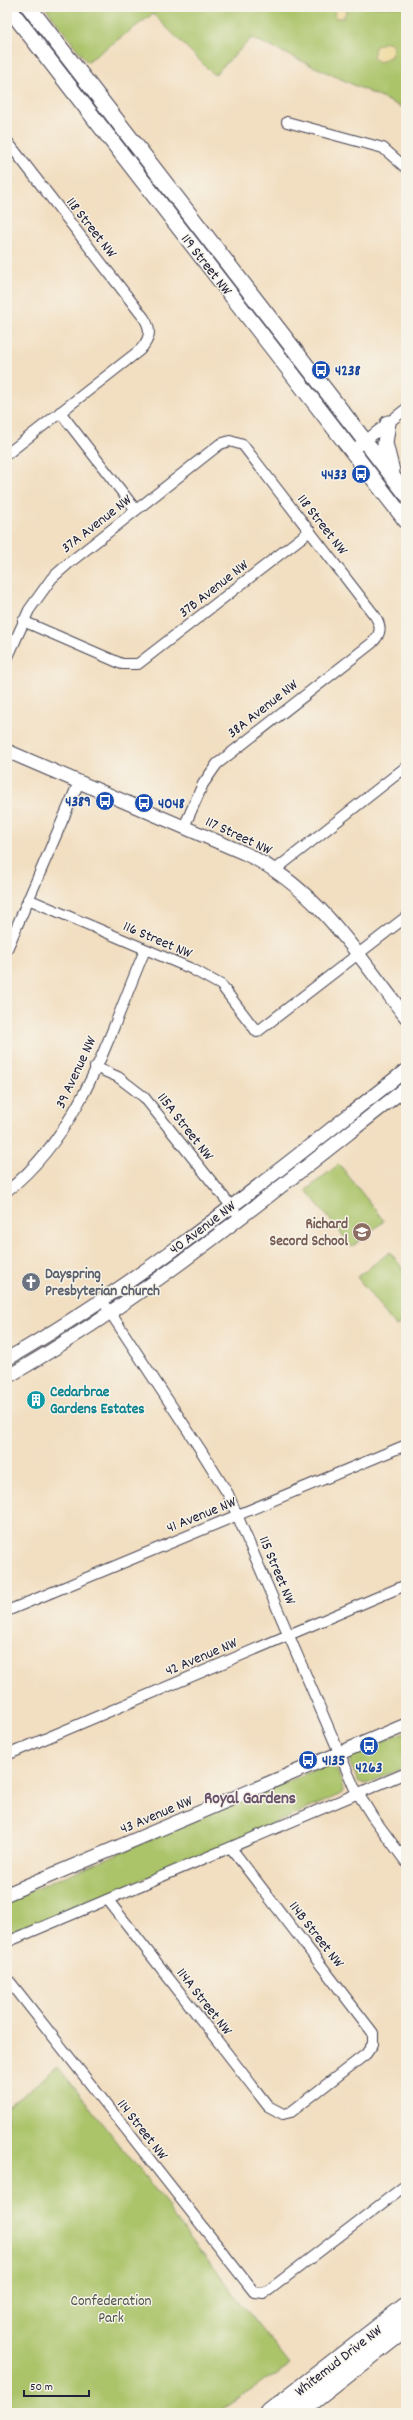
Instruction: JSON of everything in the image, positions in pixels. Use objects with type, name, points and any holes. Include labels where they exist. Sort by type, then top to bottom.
[{"type":"highway","name":"Whitemud Drive NW","points":[[270,2413],[406,2307]]},
{"type":"highway","name":"Whitemud Drive NW","points":[[296,2413],[406,2327]]},
{"type":"main road","name":"119 Street NW","points":[[8,7],[406,521]]},
{"type":"main road","name":"119 Street NW","points":[[29,7],[406,494]]},
{"type":"main road","points":[[388,423],[385,443],[395,480]]},
{"type":"street","points":[[287,122],[382,148],[406,168]]},
{"type":"street","name":"118 Street NW","points":[[7,140],[144,318],[150,333],[147,342],[140,350],[60,412]]},
{"type":"street","points":[[352,451],[406,409]]},
{"type":"street","points":[[7,454],[60,412],[136,510]]},
{"type":"street","name":"118 Street NW","points":[[235,441],[245,447],[375,616],[380,630]]},
{"type":"street","name":"37A Avenue NW","points":[[7,659],[23,621],[35,600],[52,578],[220,444],[235,441]]},
{"type":"street","name":"37B Avenue NW","points":[[23,621],[122,664],[132,666],[143,662],[310,532]]},
{"type":"street","name":"38A Avenue NW","points":[[184,827],[205,780],[217,764],[372,643],[380,630]]},
{"type":"street","name":"117 Street NW","points":[[7,751],[254,857],[276,870],[321,908],[406,1017]]},
{"type":"street","points":[[276,870],[406,767]]},
{"type":"street","points":[[7,948],[79,782]]},
{"type":"street","name":"116 Street NW","points":[[28,899],[192,969],[221,985],[257,1032],[358,955]]},
{"type":"street","points":[[358,955],[406,917]]},
{"type":"street","name":"39 Avenue NW","points":[[7,1191],[37,1164],[57,1139],[75,1111],[96,1066],[145,950]]},
{"type":"street","name":"115A Street NW","points":[[96,1066],[118,1077],[144,1097],[240,1218]]},
{"type":"street","name":"40 Avenue NW","points":[[7,1359],[102,1300],[165,1257],[406,1070]]},
{"type":"street","name":"40 Avenue NW","points":[[7,1377],[111,1313],[240,1218],[406,1088]]},
{"type":"street","name":"115 Street NW","points":[[102,1300],[217,1475],[238,1515],[339,1753],[358,1794],[406,1862]]},
{"type":"street","name":"41 Avenue NW","points":[[7,1611],[406,1445]]},
{"type":"street","name":"42 Avenue NW","points":[[7,1755],[406,1585]]},
{"type":"street","name":"43 Avenue NW","points":[[7,1894],[406,1725]]},
{"type":"street","points":[[7,1942],[406,1773]]},
{"type":"street","name":"114B Street NW","points":[[231,1848],[370,2026],[374,2041],[366,2054],[295,2110],[283,2114]]},
{"type":"street","name":"114A Street NW","points":[[108,1900],[268,2106],[283,2114]]},
{"type":"street","name":"114 Street NW","points":[[7,1978],[249,2288],[259,2294],[269,2290],[406,2185]]},
{"type":"green space","points":[[45,7],[406,7],[406,109],[252,38],[214,75],[153,14],[87,62]]},
{"type":"green space","points":[[339,1164],[384,1221],[352,1247],[306,1190]]},
{"type":"green space","points":[[390,1252],[406,1273],[406,1319],[396,1327],[357,1277]]},
{"type":"green space","points":[[406,1731],[406,1767],[366,1784],[359,1782],[350,1764],[350,1756]]},
{"type":"green space","points":[[328,1764],[335,1769],[339,1776],[343,1793],[340,1795],[7,1937],[7,1901]]},
{"type":"green space","name":"Confederation Park","points":[[58,2067],[169,2207],[171,2214],[290,2365],[216,2413],[7,2413],[7,2107]]},
{"type":"sand","points":[[336,7],[348,8],[343,18],[337,18],[334,15]]},
{"type":"sand","points":[[385,42],[389,42],[394,46],[391,56],[380,62],[373,58],[375,47]]},
{"type":"place","name":"4238","points":[[321,370]]},
{"type":"place","name":"4433","points":[[361,474]]},
{"type":"place","name":"4389","points":[[105,801]]},
{"type":"place","name":"4048","points":[[144,803]]},
{"type":"place","name":"Richard Secord School","points":[[362,1232]]},
{"type":"place","name":"Dayspring Presbyterian Church","points":[[31,1282]]},
{"type":"place","name":"Cedarbrae Gardens Estates","points":[[36,1400]]},
{"type":"place","name":"4263","points":[[369,1746]]},
{"type":"place","name":"4135","points":[[308,1760]]},
{"type":"district","name":"Royal Gardens","points":[[250,1797]]}]
